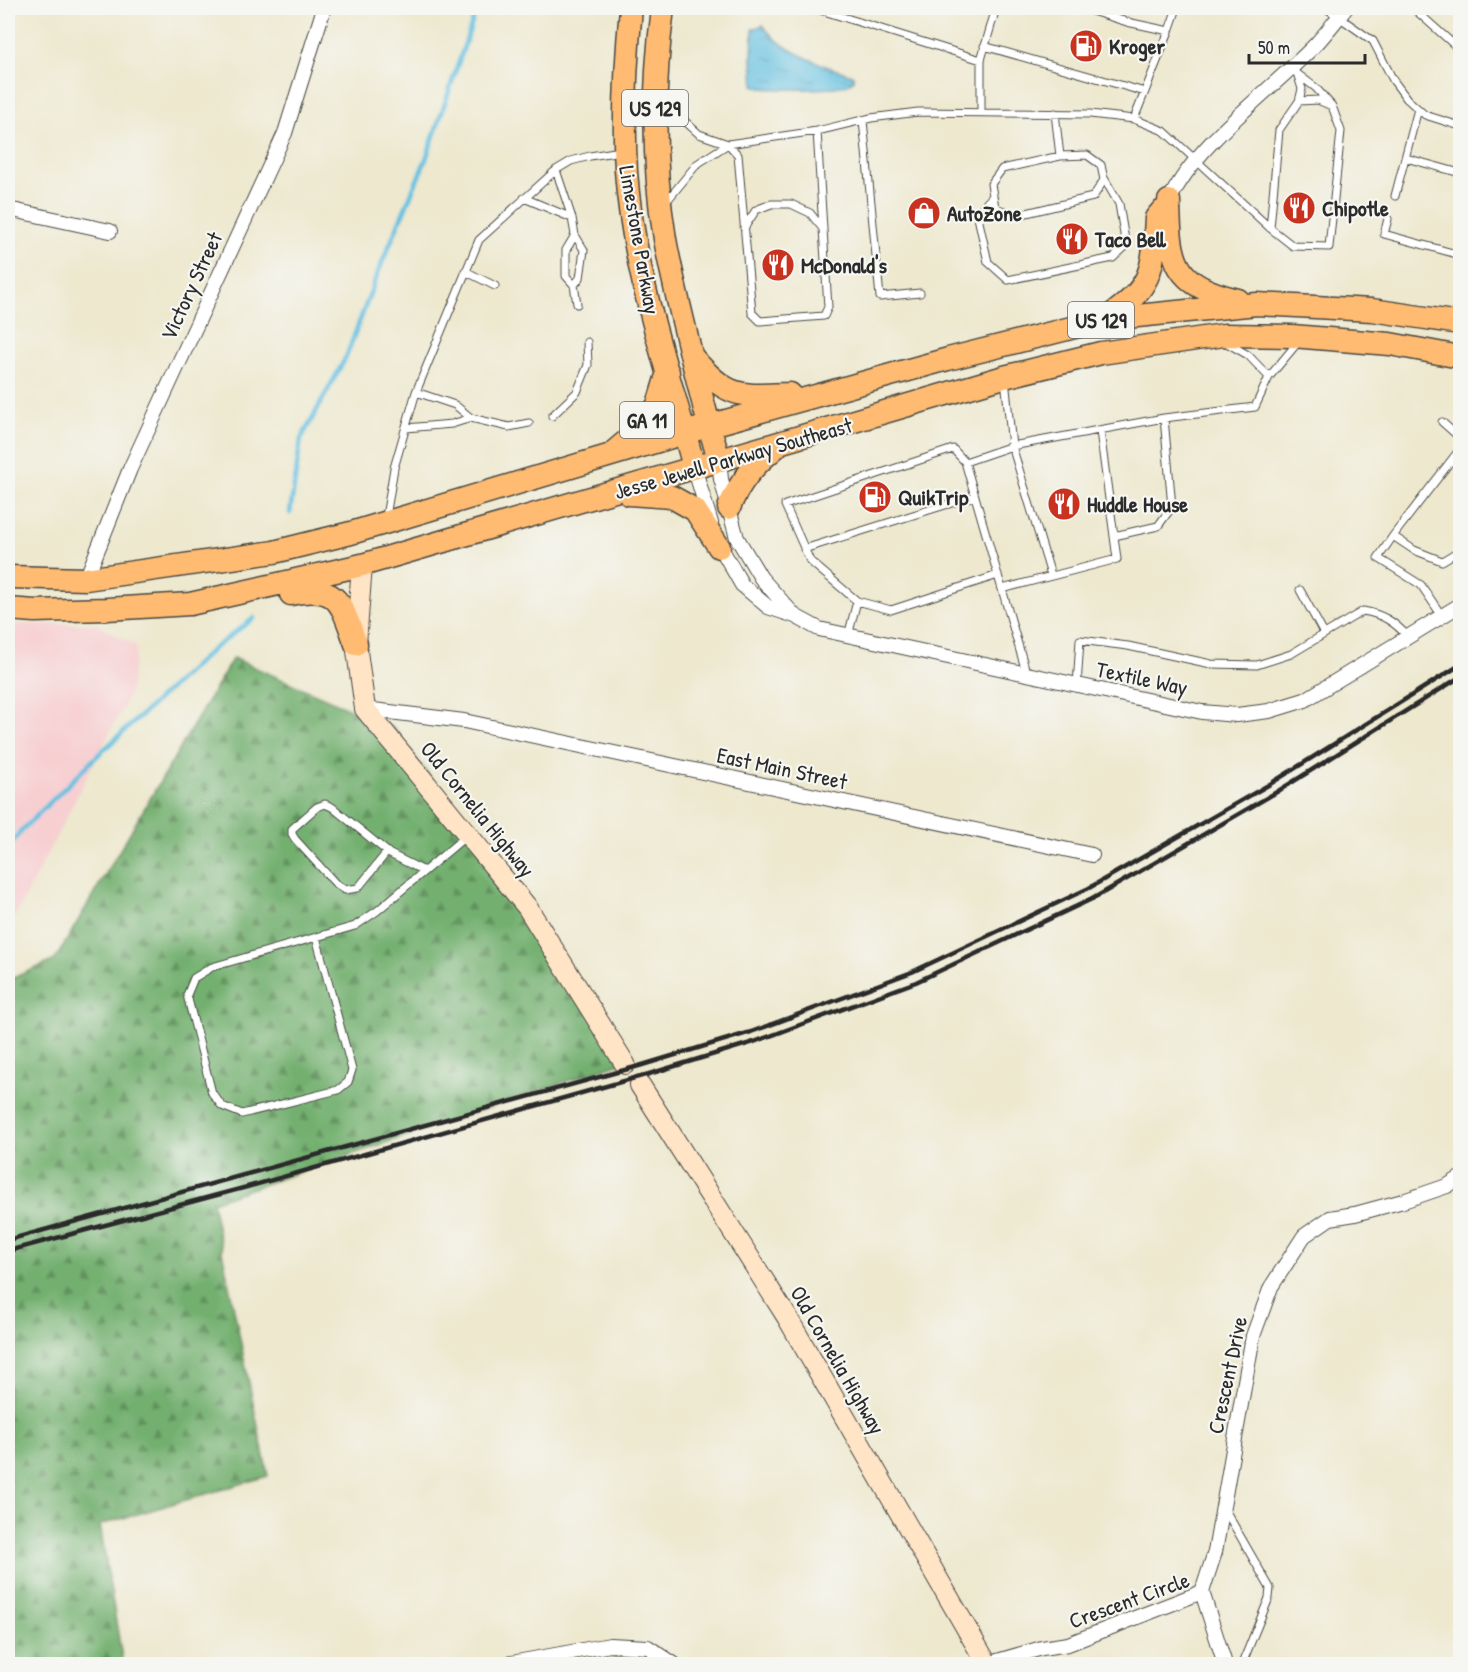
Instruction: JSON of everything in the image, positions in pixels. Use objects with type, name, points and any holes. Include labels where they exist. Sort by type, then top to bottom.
[{"type":"main road","name":"Limestone Parkway","points":[[631,8],[625,83],[626,171],[636,239],[650,306],[694,467]]},
{"type":"main road","name":"Limestone Parkway","points":[[663,8],[655,85],[656,147],[661,209],[674,287],[708,426],[719,459]]},
{"type":"main road","points":[[1169,201],[1170,240],[1173,256],[1185,275],[1196,286],[1213,294],[1257,304]]},
{"type":"main road","points":[[1107,319],[1125,306],[1148,278],[1152,264],[1156,218],[1169,201]]},
{"type":"main road","name":"Jesse Jewell Parkway Southeast","points":[[8,577],[86,579],[274,552],[385,522],[708,426],[1031,337],[1107,319],[1257,304],[1372,310],[1461,323]]},
{"type":"main road","name":"Jesse Jewell Parkway Southeast","points":[[8,609],[35,611],[190,604],[362,565],[1004,377],[1101,353],[1217,338],[1224,335],[1303,337],[1390,344],[1461,357]]},
{"type":"main road","name":"US 129","points":[[692,357],[712,379],[734,393],[753,396],[827,393]]},
{"type":"main road","name":"GA 11","points":[[609,456],[641,429],[658,405],[668,372]]},
{"type":"main road","points":[[729,508],[740,483],[757,462],[779,444]]},
{"type":"main road","points":[[610,494],[672,497],[694,510],[719,547]]},
{"type":"main road","points":[[237,594],[260,600],[312,590],[321,591],[332,597],[344,609],[356,644]]},
{"type":"street","name":"Victory Street","points":[[86,579],[130,469],[285,133],[324,8]]},
{"type":"street","points":[[1169,201],[1176,186],[1216,138],[1294,72],[1342,12]]},
{"type":"street","points":[[8,209],[110,231]]},
{"type":"street","name":"Textile Way","points":[[719,459],[721,479],[737,538],[761,578],[795,616]]},
{"type":"street","name":"Textile Way","points":[[694,467],[719,547],[742,585],[768,607],[795,616],[819,629],[1202,712],[1237,715],[1269,711],[1305,700],[1461,605]]},
{"type":"street","points":[[362,565],[356,644],[365,709]]},
{"type":"street","name":"East Main Street","points":[[365,709],[464,721],[1092,855]]},
{"type":"street","name":"Old Cornelia Highway","points":[[365,709],[527,907],[625,1064]]},
{"type":"street","name":"Old Cornelia Highway","points":[[640,1085],[787,1317],[987,1664]]},
{"type":"street","name":"Crescent Drive","points":[[1202,1592],[1215,1552],[1252,1336],[1271,1287],[1304,1236],[1330,1218],[1403,1201],[1447,1186],[1461,1178]]},
{"type":"street","name":"Crescent Circle","points":[[987,1664],[1042,1648],[1068,1644],[1202,1592],[1225,1665]]},
{"type":"street","points":[[506,1665],[610,1645],[648,1647],[674,1665]]},
{"type":"lane","points":[[814,8],[981,60]]},
{"type":"lane","points":[[981,112],[981,60],[996,8]]},
{"type":"lane","points":[[1082,8],[1169,32]]},
{"type":"lane","points":[[1134,119],[1177,8]]},
{"type":"lane","points":[[1326,8],[1342,12],[1373,41],[1393,80],[1407,99],[1425,115],[1461,126]]},
{"type":"lane","points":[[1413,8],[1457,48]]},
{"type":"lane","points":[[1457,48],[1461,29]]},
{"type":"lane","points":[[984,46],[1145,92]]},
{"type":"lane","points":[[1270,228],[1280,130],[1299,101],[1302,89],[1294,72]]},
{"type":"lane","points":[[661,209],[697,164],[728,144],[817,131],[863,120],[918,112],[1055,113],[1134,119],[1164,131],[1270,228],[1293,246],[1329,247],[1341,131],[1332,106],[1311,83],[1294,72]]},
{"type":"lane","points":[[655,85],[678,115],[699,134],[728,144],[738,155],[752,313],[760,321],[824,316],[828,308],[817,131]]},
{"type":"lane","points":[[1299,101],[1318,100],[1332,106]]},
{"type":"lane","points":[[1395,196],[1418,108]]},
{"type":"lane","points":[[1055,113],[1060,156]]},
{"type":"lane","points":[[863,120],[880,297],[921,293]]},
{"type":"lane","points":[[385,522],[394,468],[417,392],[479,240],[556,170],[571,161],[626,151]]},
{"type":"lane","points":[[993,196],[977,213],[988,262],[1008,280],[1113,258],[1126,246],[1119,204],[1104,178],[1101,165],[1087,154],[1060,156],[1002,169],[992,184],[995,207],[1014,216],[1093,197],[1104,178]]},
{"type":"lane","points":[[1406,158],[1461,173]]},
{"type":"lane","points":[[556,170],[572,218],[575,235],[584,250],[580,278],[574,285]]},
{"type":"lane","points":[[524,198],[572,218]]},
{"type":"lane","points":[[744,228],[756,210],[771,204],[791,204],[810,213],[823,229]]},
{"type":"lane","points":[[1388,219],[1384,234],[1461,255]]},
{"type":"lane","points":[[575,235],[566,250],[566,276],[574,285],[577,304]]},
{"type":"lane","points":[[465,271],[495,286]]},
{"type":"lane","points":[[965,462],[1012,446],[1164,418],[1256,407],[1269,377],[1303,337]]},
{"type":"lane","points":[[1217,338],[1248,355],[1269,377]]},
{"type":"lane","points":[[552,416],[577,392],[588,365],[587,342]]},
{"type":"lane","points":[[1004,377],[1012,446],[1051,575]]},
{"type":"lane","points":[[417,392],[455,405],[471,418],[508,427],[529,423]]},
{"type":"lane","points":[[406,428],[452,424],[471,418]]},
{"type":"lane","points":[[1114,536],[1158,526],[1172,507],[1164,418]]},
{"type":"lane","points":[[1442,422],[1461,438]]},
{"type":"lane","points":[[1002,589],[1117,559],[1100,430]]},
{"type":"lane","points":[[998,575],[891,610],[857,601],[810,561],[785,505],[953,449],[965,462],[998,575],[1027,675]]},
{"type":"lane","points":[[1442,616],[1421,585],[1378,558],[1461,449]]},
{"type":"lane","points":[[804,549],[975,496]]},
{"type":"lane","points":[[1393,536],[1414,550],[1442,561],[1461,547]]},
{"type":"lane","points":[[1300,590],[1324,634]]},
{"type":"lane","points":[[848,636],[857,601]]},
{"type":"lane","points":[[1077,686],[1080,640],[1128,646],[1211,664],[1257,665],[1291,654],[1363,610],[1380,614],[1400,628],[1408,637]]},
{"type":"lane","points":[[387,852],[358,888],[345,890],[335,884],[295,839],[292,829],[317,807],[325,804],[332,807],[387,852],[424,871]]},
{"type":"lane","points":[[316,937],[351,1071],[348,1082],[338,1090],[242,1114],[222,1106],[212,1093],[187,995],[194,978],[212,967],[316,937],[355,926],[377,911],[468,835]]},
{"type":"lane","points":[[1223,1506],[1270,1588],[1269,1598],[1242,1665]]},
{"type":"shaded area","points":[[8,624],[95,624],[137,646],[129,695],[8,930]]},
{"type":"green space","points":[[233,658],[394,728],[635,1058],[212,1202],[268,1476],[100,1525],[123,1664],[8,1664],[8,980],[55,960]]},
{"type":"water","points":[[763,25],[776,40],[793,51],[853,76],[854,80],[837,87],[824,89],[761,88],[754,85],[753,29]]},
{"type":"waterway","points":[[290,513],[301,439],[346,357],[379,270],[426,159],[477,8]]},
{"type":"waterway","points":[[8,847],[24,828],[97,756],[213,649],[254,618]]},
{"type":"railway","points":[[8,1240],[639,1066],[751,1032],[912,972],[1089,888],[1270,784],[1460,665]]},
{"type":"railway","points":[[8,1251],[247,1187],[649,1074],[754,1042],[916,982],[1094,898],[1275,793],[1460,677]]},
{"type":"place","name":"Kroger","points":[[1086,46]]},
{"type":"place","name":"Chipotle","points":[[1299,208]]},
{"type":"place","name":"AutoZone","points":[[924,213]]},
{"type":"place","name":"Taco Bell","points":[[1072,239]]},
{"type":"place","name":"McDonald's","points":[[778,265]]},
{"type":"place","name":"QuikTrip","points":[[875,497]]},
{"type":"place","name":"Huddle House","points":[[1064,504]]}]
